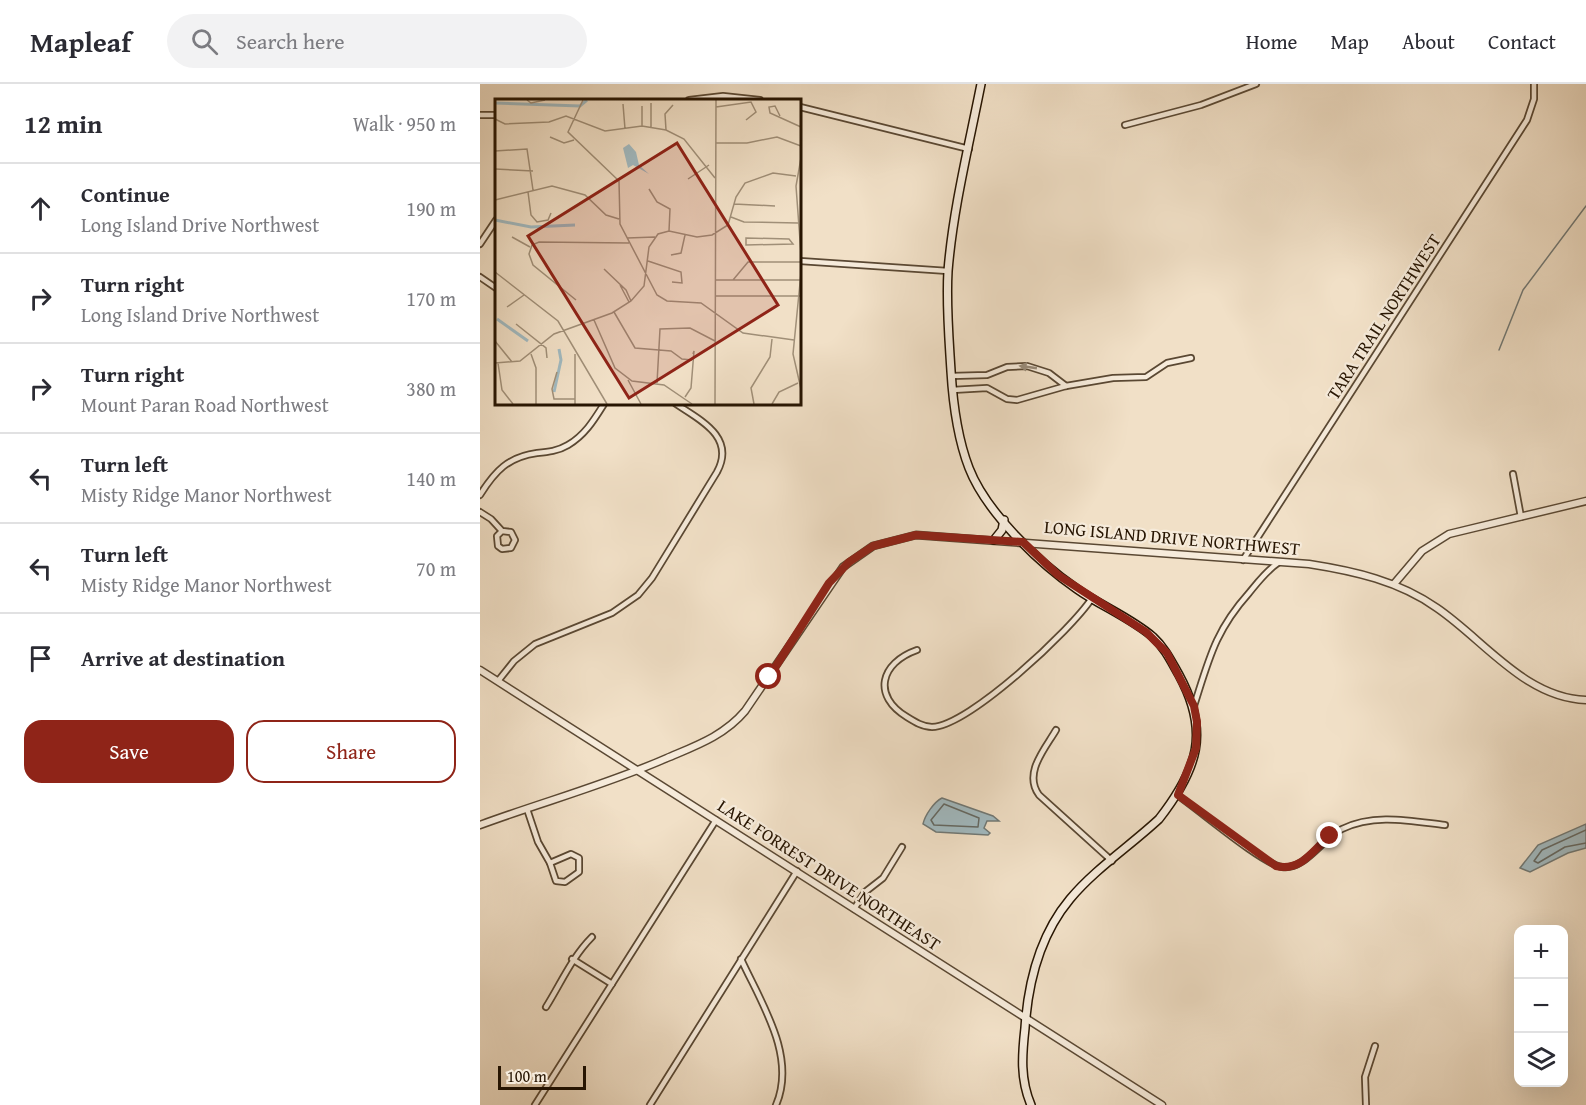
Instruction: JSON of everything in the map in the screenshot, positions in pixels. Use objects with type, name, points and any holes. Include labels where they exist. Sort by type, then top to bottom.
[{"type":"main road","points":[[981,84],[948,271],[948,326],[952,390],[963,451],[970,472],[1004,520],[1023,542],[1058,575],[1146,632],[1159,643],[1167,653],[1194,706],[1198,727],[1196,748],[1178,795],[1159,819],[1071,898],[1053,923],[1038,959],[1028,994],[1022,1077],[1031,1105]]},
{"type":"main road","points":[[994,540],[1002,530],[1004,520]]},
{"type":"street","points":[[1125,125],[1201,105],[1256,84]]},
{"type":"street","name":"TARA TRAIL NORTHWEST","points":[[1243,560],[1527,120],[1534,99],[1534,84]]},
{"type":"street","points":[[698,99],[723,96],[751,99]]},
{"type":"street","points":[[801,106],[969,149]]},
{"type":"street","points":[[480,244],[495,222]]},
{"type":"street","points":[[801,261],[948,271]]},
{"type":"street","points":[[480,277],[495,287]]},
{"type":"street","points":[[952,390],[987,388],[1007,399],[1017,400],[1066,386],[1113,378],[1146,377],[1167,363],[1191,358]]},
{"type":"street","points":[[951,376],[987,375],[1007,367],[1027,366],[1049,373],[1066,386]]},
{"type":"street","points":[[987,375],[987,388]]},
{"type":"street","points":[[480,495],[491,477],[506,462],[524,455],[560,449],[583,434],[603,405]]},
{"type":"street","points":[[498,681],[514,661],[536,644],[619,609],[638,596],[652,578],[717,472],[723,457],[722,446],[712,428],[677,405]]},
{"type":"street","points":[[1513,474],[1521,517]]},
{"type":"street","points":[[1394,584],[1422,551],[1449,534],[1586,501]]},
{"type":"street","points":[[480,512],[491,519],[502,531]]},
{"type":"street","points":[[507,530],[514,536],[511,548],[502,549],[498,546],[497,536],[502,531],[507,530]]},
{"type":"street","name":"LONG ISLAND DRIVE NORTHWEST","points":[[480,825],[640,770],[712,738],[736,721],[769,677],[829,583],[843,567],[862,553],[887,541],[916,535],[1337,568],[1394,584],[1437,608],[1524,678],[1555,694],[1586,700]]},
{"type":"street","points":[[1194,706],[1214,643],[1222,626],[1266,573],[1278,563]]},
{"type":"street","points":[[917,650],[903,657],[892,667],[885,683],[885,696],[894,709],[917,724],[929,727],[940,726],[967,714],[984,702],[1075,620],[1092,598]]},
{"type":"street","name":"LAKE FORREST DRIVE NORTHEAST","points":[[480,670],[1162,1105]]},
{"type":"street","points":[[1056,730],[1034,768],[1034,786],[1039,795],[1112,861]]},
{"type":"street","points":[[1178,795],[1267,861],[1285,868],[1301,863],[1330,836],[1356,824],[1382,819],[1445,825]]},
{"type":"street","points":[[527,809],[538,842],[550,863],[554,880],[559,882],[577,875],[580,869],[579,858],[571,854],[550,863]]},
{"type":"street","points":[[535,1105],[716,820]]},
{"type":"street","points":[[854,909],[865,892],[883,878],[902,847]]},
{"type":"street","points":[[650,1105],[797,872]]},
{"type":"street","points":[[546,1007],[569,970],[572,959],[592,937]]},
{"type":"street","points":[[572,959],[612,984]]},
{"type":"street","points":[[741,959],[780,1050],[784,1072],[782,1089],[776,1105]]},
{"type":"street","points":[[1366,1105],[1365,1077],[1375,1046]]},
{"type":"water","points":[[942,798],[993,816],[999,821],[987,821],[984,828],[990,833],[988,835],[936,832],[923,824],[930,809]]},
{"type":"water","points":[[1586,824],[1586,848],[1568,853],[1530,872],[1520,868],[1538,845]]},
{"type":"waterway","points":[[1499,350],[1523,290],[1586,206]]},
{"type":"route","points":[[769,677],[829,583],[843,567],[873,546],[902,537],[934,534],[1023,542],[1058,575],[1146,632],[1167,653],[1194,706],[1197,722],[1196,748],[1178,795],[1276,866],[1285,868],[1301,863],[1330,836]]}]
